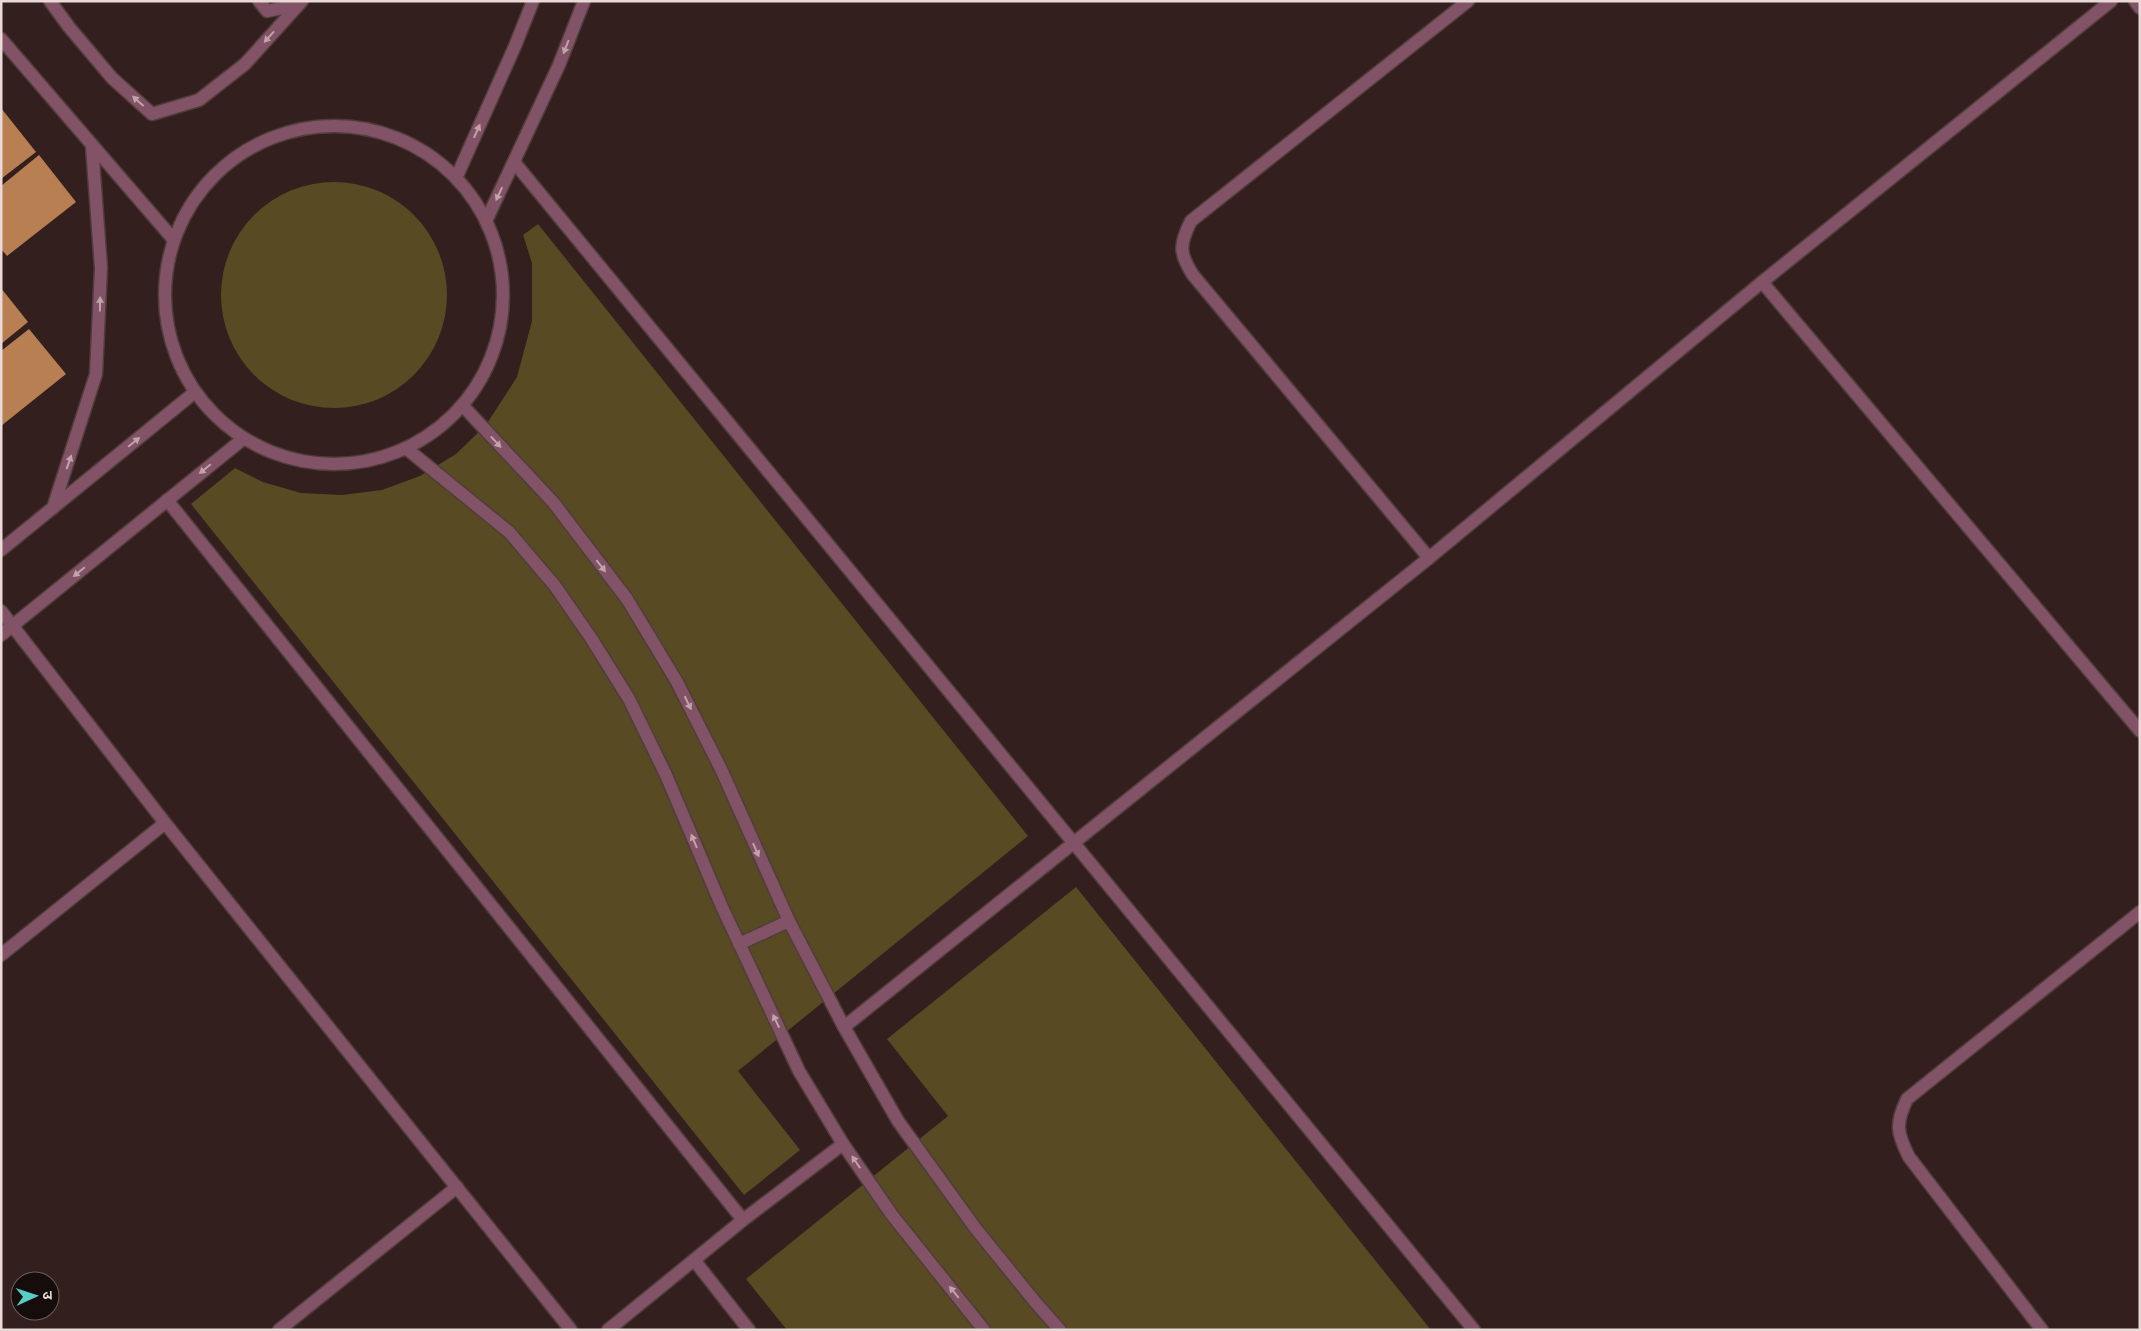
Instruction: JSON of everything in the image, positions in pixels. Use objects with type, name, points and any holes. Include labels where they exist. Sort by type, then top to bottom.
[{"type":"street","points":[[50,1],[69,28],[112,78],[152,114],[199,100],[245,64],[300,3]]},
{"type":"street","points":[[259,1],[267,11],[300,3]]},
{"type":"street","points":[[457,176],[533,1]]},
{"type":"street","points":[[486,221],[559,65],[584,1]]},
{"type":"street","points":[[844,1026],[1429,558],[1762,282],[2111,1]]},
{"type":"street","points":[[2134,1],[2140,8]]},
{"type":"street","points":[[1429,558],[1193,275],[1183,259],[1182,239],[1191,221],[1462,3]]},
{"type":"street","points":[[1,39],[174,240]]},
{"type":"street","points":[[330,125],[382,132],[428,154],[457,176],[486,221],[502,268],[502,317],[489,364],[463,406],[437,431],[407,449],[375,461],[332,465],[307,463],[273,454],[243,438],[216,418],[195,392],[172,344],[165,291],[174,240],[197,195],[234,158],[280,134],[330,125]]},
{"type":"street","points":[[53,508],[96,374],[101,268],[92,146]]},
{"type":"street","points":[[514,162],[1474,1330]]},
{"type":"street","points":[[1762,282],[2140,731]]},
{"type":"street","points":[[1,550],[195,392]]},
{"type":"street","points":[[463,406],[553,502],[627,599],[678,682],[721,769],[789,921],[844,1026],[898,1121],[976,1229],[1060,1330]]},
{"type":"street","points":[[1,635],[243,438]]},
{"type":"street","points":[[407,449],[509,532],[555,586],[591,638],[629,699],[666,775],[740,944],[799,1071],[843,1144],[892,1215],[984,1330]]},
{"type":"street","points":[[167,500],[743,1220]]},
{"type":"street","points":[[1,611],[165,823],[571,1330]]},
{"type":"street","points":[[1,955],[165,823]]},
{"type":"street","points":[[2042,1330],[1909,1157],[1899,1136],[1899,1116],[1907,1100],[2140,912]]},
{"type":"street","points":[[740,944],[789,921]]},
{"type":"street","points":[[608,1330],[743,1220],[843,1144]]},
{"type":"street","points":[[279,1330],[456,1187]]},
{"type":"street","points":[[694,1260],[749,1330]]},
{"type":"shaded area","points":[[323,182],[345,182],[367,186],[387,195],[406,207],[422,223],[434,242],[443,262],[447,295],[443,328],[439,338],[422,367],[406,383],[387,395],[367,404],[345,408],[323,408],[301,404],[281,395],[262,383],[246,367],[234,348],[225,328],[221,306],[221,284],[225,262],[234,242],[246,223],[262,207],[281,195],[301,186]]},
{"type":"shaded area","points":[[538,224],[1028,836],[738,1071],[800,1150],[744,1195],[191,504],[235,468],[263,482],[301,493],[342,495],[382,490],[420,476],[456,454],[486,425],[517,377],[532,321],[532,263],[523,235]]},
{"type":"shaded area","points":[[1076,887],[1431,1330],[787,1330],[746,1279],[948,1116],[887,1039]]},
{"type":"building","points":[[1,108],[36,152],[1,179]]},
{"type":"building","points":[[39,155],[76,202],[7,256],[1,249],[1,186]]},
{"type":"building","points":[[1,288],[28,322],[1,344]]},
{"type":"building","points":[[29,329],[66,374],[1,426],[1,351]]}]
